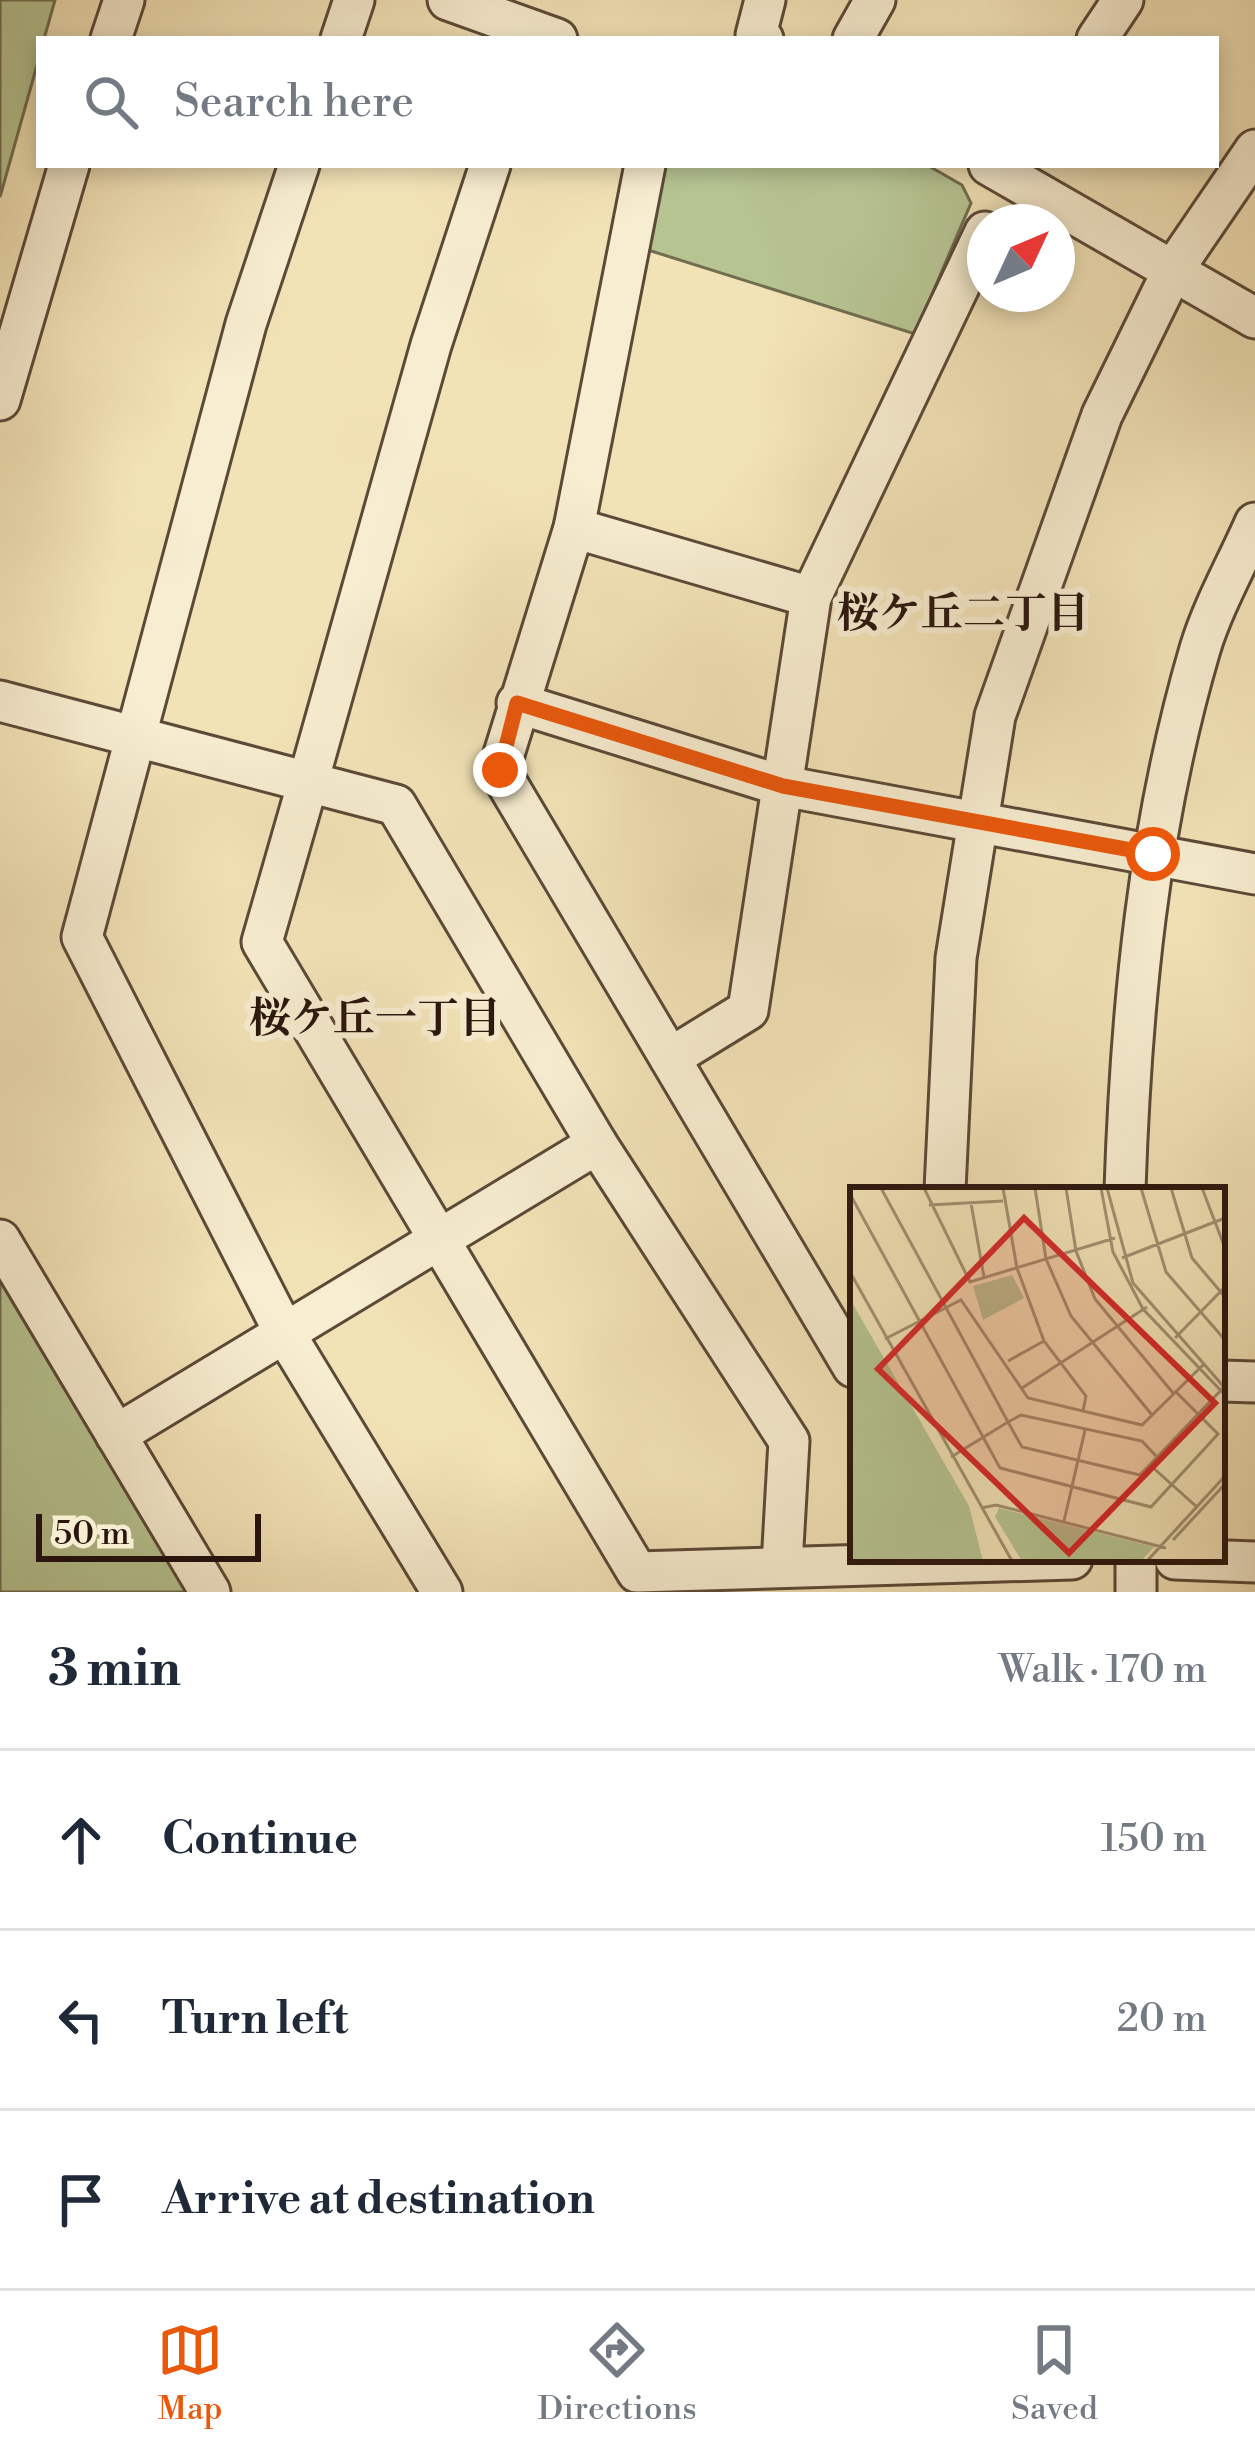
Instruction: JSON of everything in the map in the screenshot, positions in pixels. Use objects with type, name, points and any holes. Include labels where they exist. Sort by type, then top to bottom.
[{"type":"street","points":[[112,36],[124,0]]},
{"type":"street","points":[[342,36],[354,0]]},
{"type":"street","points":[[448,0],[542,27]]},
{"type":"street","points":[[758,36],[765,0]]},
{"type":"street","points":[[856,36],[875,0]]},
{"type":"street","points":[[1099,36],[1124,0]]},
{"type":"street","points":[[945,1187],[956,958],[974,820],[994,716],[1102,415],[1173,270],[1255,150]]},
{"type":"street","points":[[0,400],[68,168]]},
{"type":"street","points":[[298,168],[246,324],[132,736],[82,937],[284,1332],[442,1592]]},
{"type":"street","points":[[489,168],[431,344],[262,943],[637,1572],[720,1582],[782,1564],[898,1562]]},
{"type":"street","points":[[644,168],[574,529],[500,770],[850,1362]]},
{"type":"street","points":[[996,204],[1006,170],[1255,318]]},
{"type":"street","points":[[670,1058],[748,1010],[811,597],[967,270]]},
{"type":"street","points":[[1125,1187],[1131,1020],[1153,854],[1201,646],[1255,523]]},
{"type":"street","points":[[574,529],[811,597]]},
{"type":"street","points":[[0,701],[396,805],[597,1144],[789,1441],[782,1564]]},
{"type":"street","points":[[517,703],[783,786],[1255,874]]},
{"type":"street","points":[[116,1435],[597,1144]]},
{"type":"street","points":[[0,1240],[210,1592]]},
{"type":"street","points":[[1225,1381],[1255,1382]]},
{"type":"street","points":[[1225,1561],[1255,1562]]},
{"type":"green space","points":[[0,0],[55,0],[45,36],[36,36],[36,69],[0,197]]},
{"type":"green space","points":[[664,168],[932,168],[962,185],[971,203],[915,334],[648,250]]},
{"type":"green space","points":[[0,1263],[195,1592],[0,1592]]},
{"type":"district","name":"桜ケ丘二丁目","points":[[963,614]]},
{"type":"district","name":"桜ケ丘一丁目","points":[[375,1019]]},
{"type":"route","points":[[500,770],[517,703],[783,786],[1153,854]]}]
